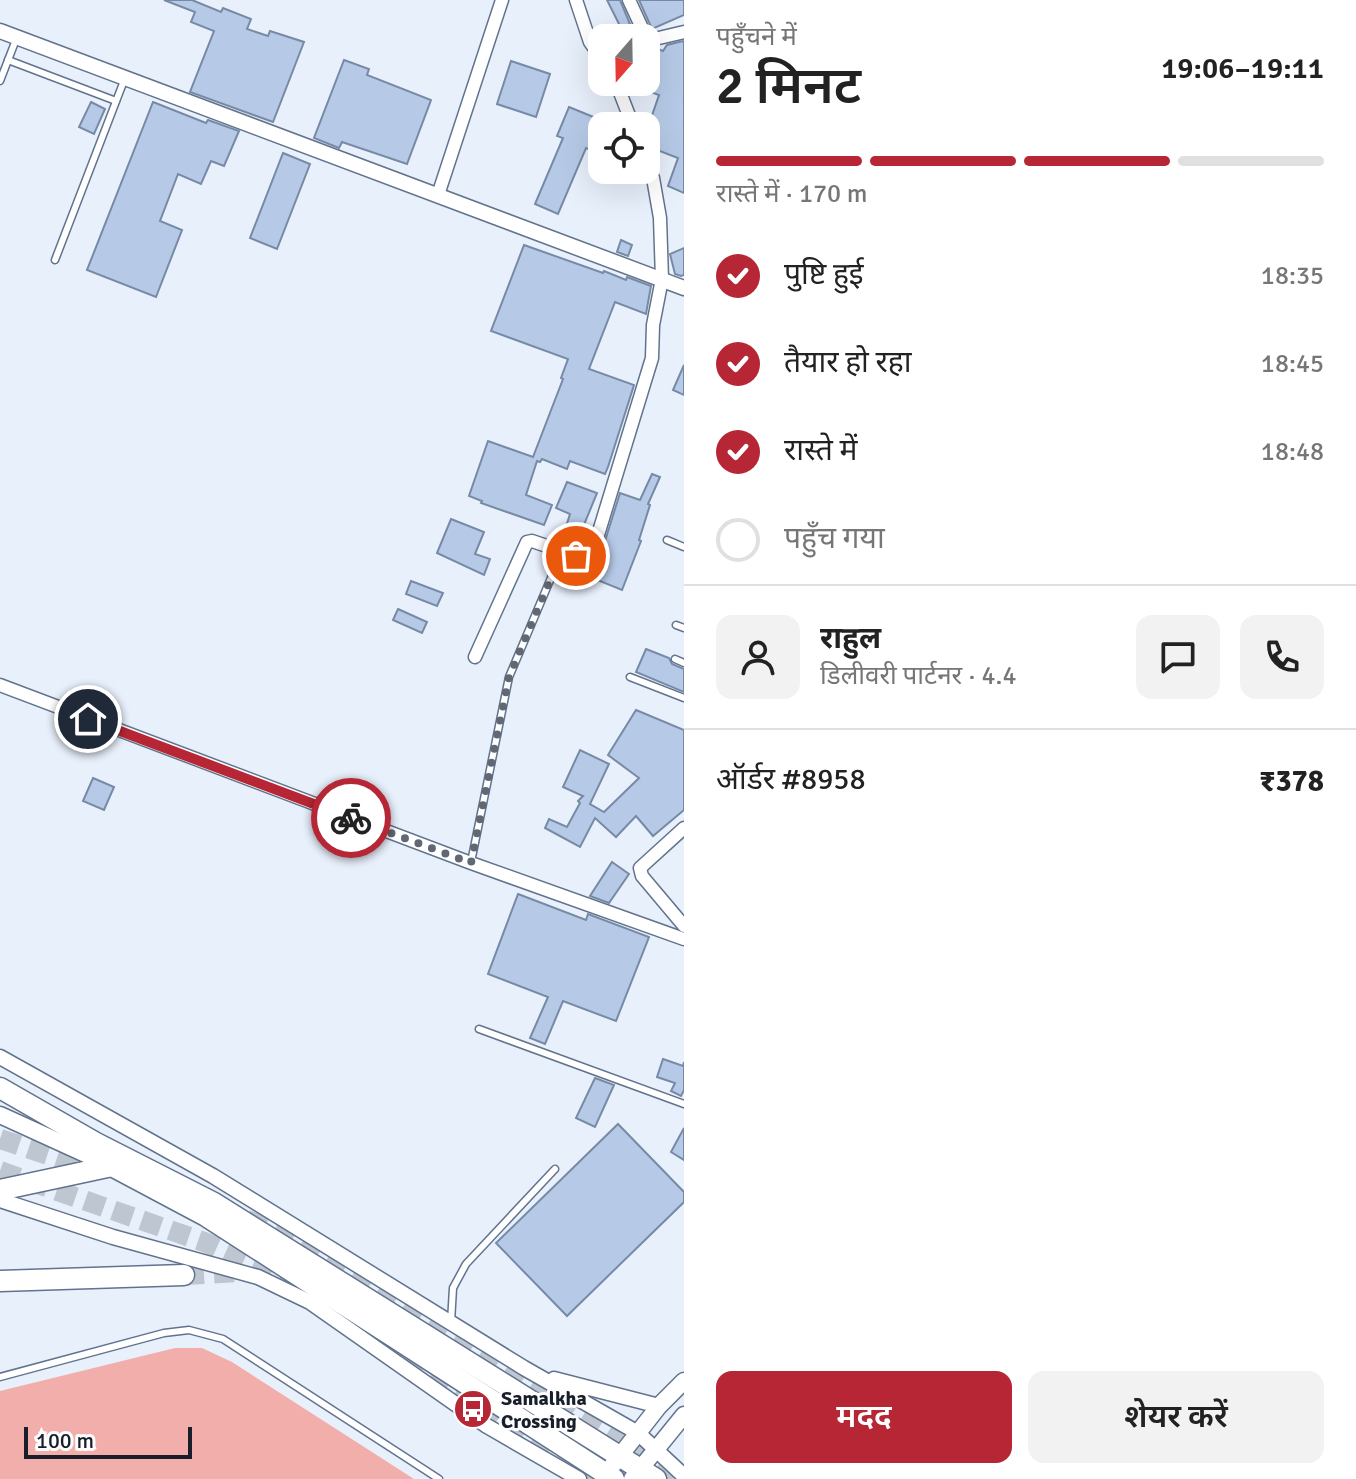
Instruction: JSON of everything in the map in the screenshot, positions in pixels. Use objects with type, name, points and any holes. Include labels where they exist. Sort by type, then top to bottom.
[{"type":"highway","points":[[0,1088],[96,1143],[214,1203],[620,1455],[643,1475]]},
{"type":"highway","points":[[0,1190],[112,1166],[206,1216],[610,1476]]},
{"type":"highway","points":[[0,1281],[184,1275]]},
{"type":"main road","points":[[0,1115],[112,1166]]},
{"type":"main road","points":[[610,1476],[620,1455],[659,1406],[684,1381]]},
{"type":"main road","points":[[643,1475],[654,1449],[684,1415]]},
{"type":"street","points":[[438,195],[502,0]]},
{"type":"street","points":[[576,0],[588,36]]},
{"type":"street","points":[[629,0],[640,24]]},
{"type":"street","points":[[0,31],[684,288]]},
{"type":"street","points":[[660,38],[684,32]]},
{"type":"street","points":[[475,657],[525,544],[532,541],[576,556],[584,555],[593,548],[597,538],[653,348],[652,331],[662,279],[659,210],[652,184]]},
{"type":"street","points":[[0,685],[471,863],[684,939]]},
{"type":"street","points":[[684,828],[641,865],[640,872],[684,926]]},
{"type":"street","points":[[0,1057],[213,1176],[524,1368],[638,1433],[684,1476]]},
{"type":"street","points":[[0,1200],[113,1237],[258,1277],[310,1302],[487,1426],[579,1479]]},
{"type":"street","points":[[524,1368],[545,1377],[659,1406]]},
{"type":"lane","points":[[0,81],[17,37]]},
{"type":"lane","points":[[8,60],[116,101]]},
{"type":"lane","points":[[55,260],[125,78]]},
{"type":"lane","points":[[667,540],[684,547]]},
{"type":"lane","points":[[471,863],[509,677],[562,552]]},
{"type":"lane","points":[[675,659],[684,663]]},
{"type":"lane","points":[[630,677],[684,698]]},
{"type":"lane","points":[[479,1029],[684,1104]]},
{"type":"lane","points":[[451,1322],[453,1288],[466,1264],[555,1169]]},
{"type":"lane","points":[[0,1377],[176,1330],[214,1335],[239,1348],[439,1479]]},
{"type":"shaded area","points":[[175,1348],[202,1348],[232,1362],[414,1479],[0,1479],[0,1391]]},
{"type":"building","points":[[164,0],[192,0],[221,12],[223,8],[251,19],[247,29],[268,36],[270,31],[304,42],[273,122],[190,92],[214,31],[191,22],[195,12]]},
{"type":"building","points":[[607,0],[620,0],[630,24],[619,24]]},
{"type":"building","points":[[639,0],[684,0],[684,15],[660,26],[650,24]]},
{"type":"building","points":[[684,42],[684,193],[668,186],[678,158],[660,151],[660,112],[653,112],[660,96],[660,50],[663,51],[667,45]]},
{"type":"building","points":[[344,60],[369,69],[367,75],[431,100],[407,164],[342,142],[339,148],[314,138]]},
{"type":"building","points":[[511,61],[550,74],[536,117],[497,104]]},
{"type":"building","points":[[91,102],[105,109],[94,134],[79,127]]},
{"type":"building","points":[[153,102],[206,123],[208,120],[239,131],[224,166],[211,161],[201,184],[178,174],[160,221],[182,230],[156,297],[87,270]]},
{"type":"building","points":[[569,107],[588,115],[588,149],[558,214],[535,204],[563,138],[557,136]]},
{"type":"building","points":[[283,153],[310,164],[277,249],[250,238]]},
{"type":"building","points":[[621,240],[632,245],[628,256],[617,252]]},
{"type":"building","points":[[524,245],[651,286],[646,314],[615,302],[589,369],[634,385],[605,474],[570,461],[567,469],[542,459],[537,461],[526,495],[552,505],[544,525],[469,496],[488,441],[533,457],[568,359],[491,331]]},
{"type":"building","points":[[684,248],[684,275],[681,276],[675,274],[670,254]]},
{"type":"building","points":[[684,365],[684,395],[673,390]]},
{"type":"building","points":[[652,474],[660,477],[648,504],[641,541],[622,590],[590,577],[620,493],[640,500]]},
{"type":"building","points":[[567,482],[597,493],[577,542],[563,536],[570,514],[556,508]]},
{"type":"building","points":[[451,519],[484,532],[475,554],[490,559],[484,575],[437,553]]},
{"type":"building","points":[[411,581],[443,593],[437,606],[406,594]]},
{"type":"building","points":[[398,609],[427,622],[422,633],[393,620]]},
{"type":"building","points":[[646,649],[669,658],[672,664],[684,669],[684,692],[636,672]]},
{"type":"building","points":[[636,710],[684,730],[684,810],[653,836],[636,816],[616,837],[595,818],[580,847],[545,828],[549,819],[567,827],[580,803],[578,801],[583,796],[563,787],[580,750],[609,764],[590,804],[604,812],[639,778],[608,755]]},
{"type":"building","points":[[93,778],[114,787],[104,810],[83,801]]},
{"type":"building","points":[[612,862],[629,874],[609,903],[590,896]]},
{"type":"building","points":[[518,894],[586,920],[588,914],[649,937],[616,1021],[563,1001],[545,1044],[530,1038],[548,997],[488,974]]},
{"type":"building","points":[[663,1059],[683,1066],[684,1062],[684,1090],[681,1096],[671,1091],[675,1083],[657,1077]]},
{"type":"building","points":[[595,1078],[614,1085],[595,1127],[576,1118]]},
{"type":"building","points":[[618,1124],[684,1192],[684,1202],[567,1316],[496,1243]]},
{"type":"building","points":[[684,1128],[684,1160],[671,1152]]},
{"type":"tunnel","points":[[0,1139],[99,1172]]},
{"type":"tunnel","points":[[0,1171],[207,1243],[272,1272],[594,1479]]},
{"type":"tunnel","points":[[247,1220],[291,1234],[674,1479]]},
{"type":"tunnel","points":[[184,1275],[240,1272]]},
{"type":"way so far","points":[[351,818],[471,863],[509,677],[562,552],[576,556]]},
{"type":"place","name":"Samalkha Crossing","points":[[473,1409]]},
{"type":"route","points":[[88,719],[351,818]]}]
